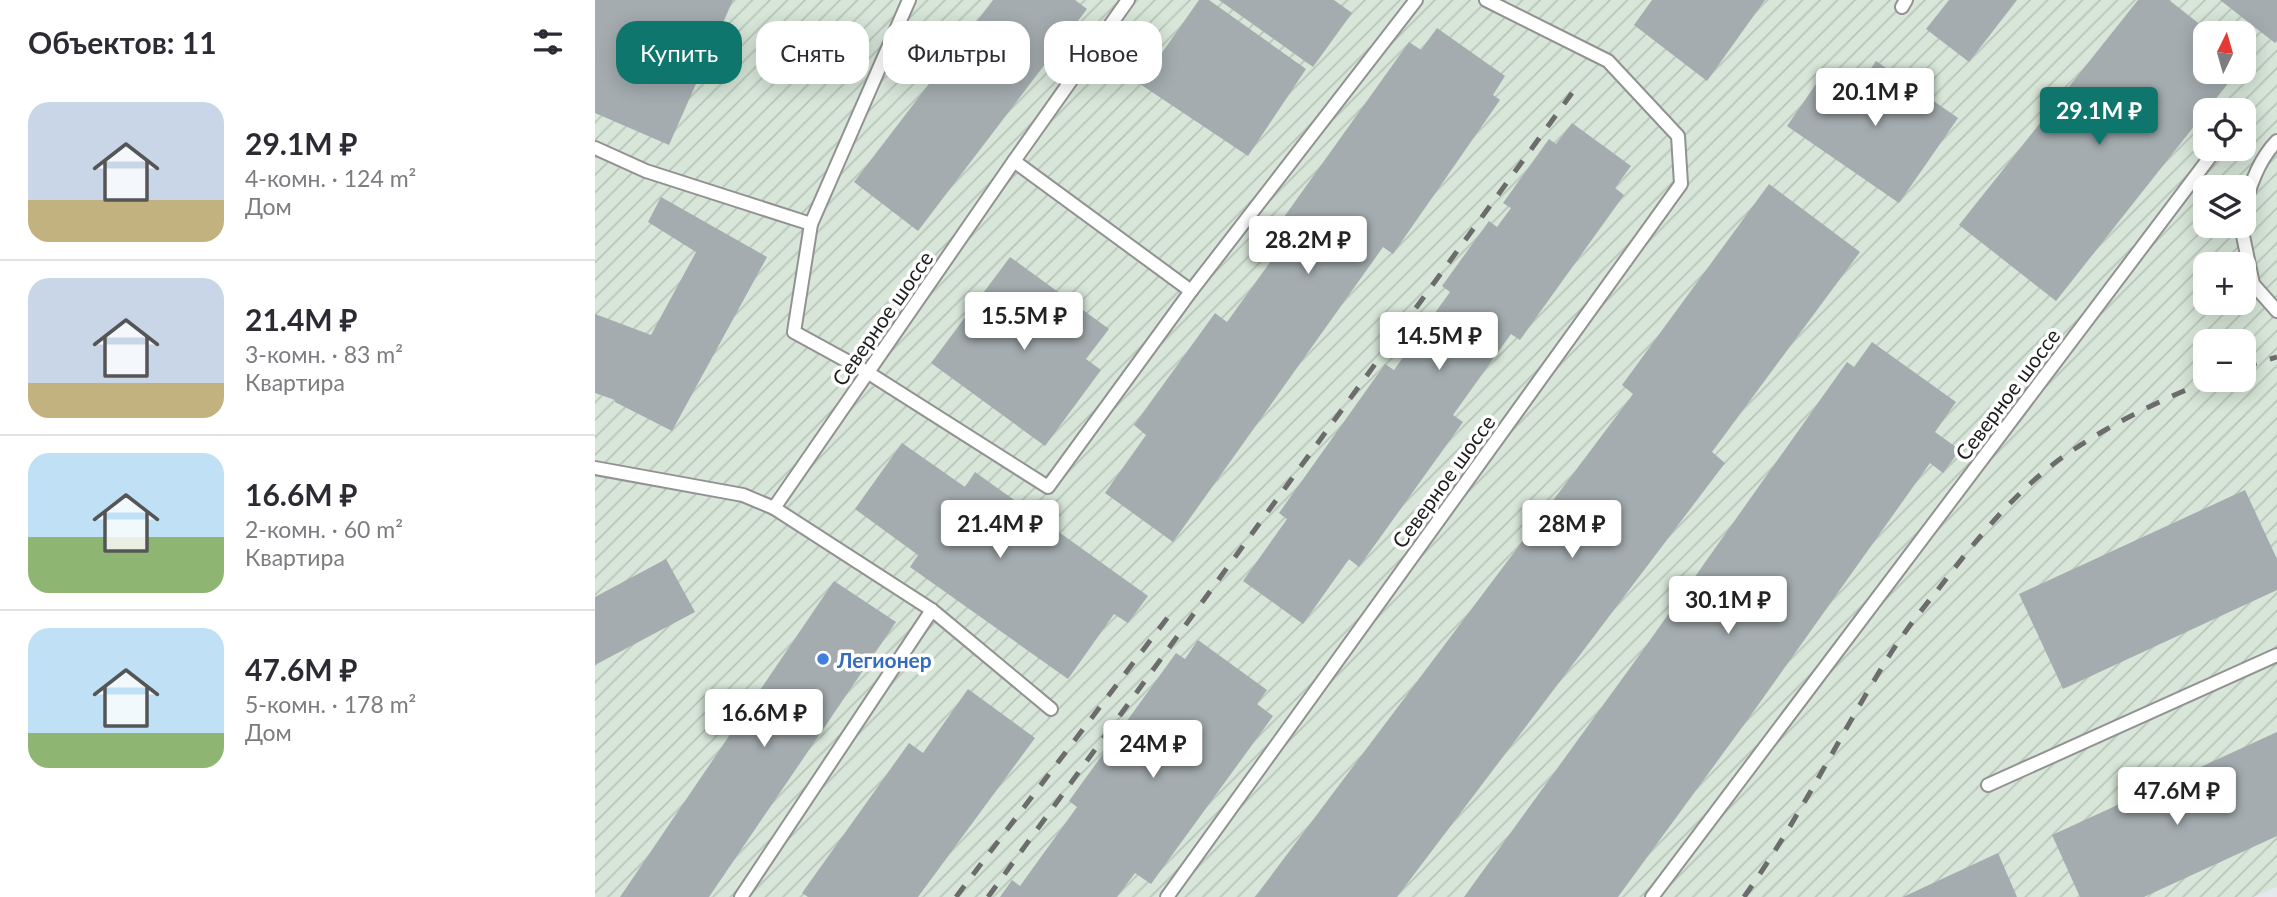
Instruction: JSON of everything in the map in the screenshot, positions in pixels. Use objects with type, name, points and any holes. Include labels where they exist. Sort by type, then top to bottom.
[{"type":"lane","points":[[909,0],[811,224],[794,332],[867,372],[1048,487],[1191,291],[1416,0]]},
{"type":"lane","name":"Северное шоссе","points":[[774,508],[1128,0]]},
{"type":"lane","name":"Северное шоссе","points":[[1167,897],[1681,184],[1678,136],[1608,61],[1486,0]]},
{"type":"lane","points":[[2255,175],[2277,141]]},
{"type":"lane","points":[[595,148],[646,172],[811,224]]},
{"type":"lane","points":[[1014,161],[1191,291]]},
{"type":"lane","name":"Северное шоссе","points":[[1651,897],[2207,161]]},
{"type":"lane","points":[[2243,238],[2253,284],[2277,311]]},
{"type":"lane","points":[[595,468],[743,495],[774,508],[932,610],[1052,709]]},
{"type":"lane","points":[[741,897],[932,610]]},
{"type":"lane","points":[[1988,785],[2277,655]]},
{"type":"shaded area","points":[[595,0],[2277,0],[2277,887],[2253,897],[595,897]]},
{"type":"building","points":[[595,0],[733,0],[724,21],[616,21],[616,84],[696,84],[669,145],[595,113]]},
{"type":"building","points":[[993,0],[1075,0],[1087,9],[1078,21],[1044,21],[1044,65],[1030,84],[1030,21],[977,21]]},
{"type":"building","points":[[1199,0],[1209,0],[1306,69],[1248,156],[1140,84],[1162,84],[1162,53]]},
{"type":"building","points":[[1219,0],[1334,0],[1352,13],[1313,67]]},
{"type":"building","points":[[1652,0],[1765,0],[1707,81],[1634,25]]},
{"type":"building","points":[[1949,0],[2017,0],[1969,62],[1926,29]]},
{"type":"building","points":[[2138,0],[2169,0],[2196,21],[2193,21],[2193,84],[2228,84],[2216,98],[2193,98],[2193,128],[2056,301],[1959,225]]},
{"type":"building","points":[[2220,0],[2277,0],[2275,43],[2256,28],[2256,21],[2247,21]]},
{"type":"building","points":[[1437,28],[1505,76],[1493,95],[1500,100],[1393,254],[1383,247],[1173,542],[1105,493],[1146,435],[1134,425],[1215,313],[1227,322],[1296,226],[1284,217],[1409,42],[1421,50]]},
{"type":"building","points":[[1876,61],[1958,118],[1899,203],[1787,126],[1825,71],[1855,92]]},
{"type":"building","points":[[929,84],[1030,84],[918,231],[854,182]]},
{"type":"building","points":[[1572,123],[1631,166],[1615,188],[1624,195],[1520,340],[1511,334],[1453,415],[1463,422],[1359,567],[1349,559],[1303,624],[1243,581],[1287,519],[1279,513],[1385,364],[1394,370],[1450,292],[1442,286],[1489,221],[1497,227],[1511,208],[1503,203],[1549,139],[1556,144]]},
{"type":"building","points":[[1769,184],[1860,252],[1712,452],[1725,463],[1397,897],[1255,897],[1633,394],[1622,385]]},
{"type":"building","points":[[661,197],[767,257],[672,431],[615,400],[595,393],[595,314],[651,335],[696,252],[648,222]]},
{"type":"building","points":[[1010,257],[1109,329],[1086,359],[1101,370],[1045,446],[931,363]]},
{"type":"building","points":[[1872,342],[1956,402],[1935,432],[1960,450],[1943,473],[1930,463],[1618,897],[1464,897],[1847,362],[1854,367]]},
{"type":"building","points":[[902,443],[965,487],[975,472],[1148,596],[1128,623],[1114,614],[1068,679],[910,567],[918,555],[855,509]]},
{"type":"building","points":[[2245,490],[2277,559],[2277,590],[2063,689],[2019,594]]},
{"type":"building","points":[[666,559],[695,612],[595,665],[595,597]]},
{"type":"building","points":[[834,581],[896,622],[709,897],[620,897]]},
{"type":"building","points":[[1198,640],[1267,690],[1257,704],[1273,716],[1151,884],[1135,873],[1117,897],[1000,897],[1012,880],[1020,886],[1077,807],[1069,801],[1176,653],[1185,659]]},
{"type":"building","points":[[968,689],[1035,738],[918,897],[808,897],[802,893],[909,743],[923,753]]},
{"type":"building","points":[[2277,732],[2277,836],[2144,897],[2080,897],[2052,835]]},
{"type":"building","points":[[1998,853],[2017,897],[1903,897]]},
{"type":"railway","points":[[988,897],[1572,93]]},
{"type":"railway","points":[[2256,363],[2277,357]]},
{"type":"railway","points":[[1744,897],[1798,813],[1894,648],[1995,519],[2026,487],[2078,447],[2133,415],[2193,387]]},
{"type":"railway","points":[[956,897],[1168,617]]},
{"type":"place","name":"Легионер","points":[[823,659]]}]
